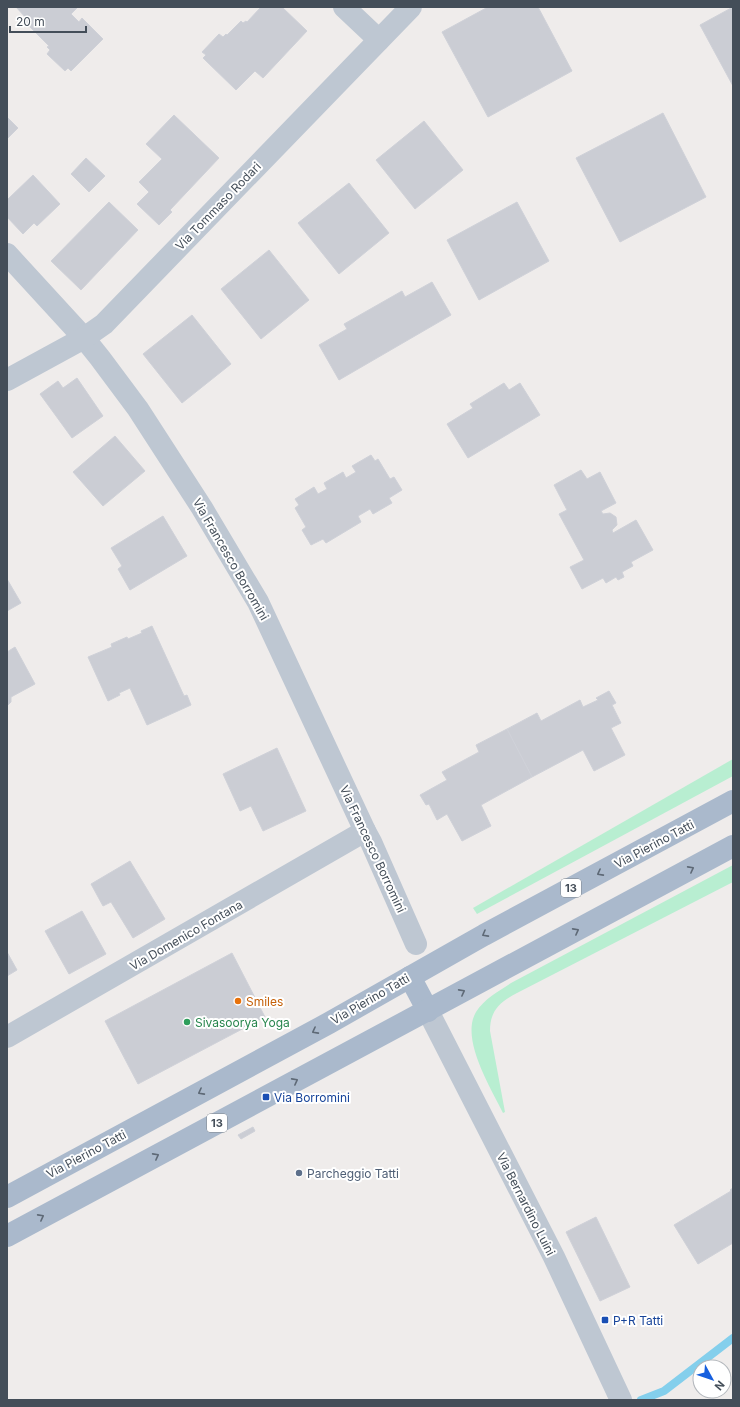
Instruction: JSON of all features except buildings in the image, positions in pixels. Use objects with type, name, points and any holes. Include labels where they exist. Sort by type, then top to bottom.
[{"type":"main road","name":"Via Pierino Tatti","points":[[7,1196],[329,1023],[484,935],[733,801]]},
{"type":"main road","name":"13","points":[[7,1236],[733,846]]},
{"type":"main road","points":[[410,977],[428,1011]]},
{"type":"street","points":[[344,7],[379,40]]},
{"type":"street","name":"Via Tommaso Rodari","points":[[7,380],[84,338],[104,324],[411,7]]},
{"type":"street","name":"Via Francesco Borromini","points":[[7,254],[84,338],[138,409],[172,459],[258,602],[365,831],[372,842],[416,944]]},
{"type":"street","name":"Via Domenico Fontana","points":[[7,1037],[365,831]]},
{"type":"street","name":"Via Bernardino Luini","points":[[428,1011],[554,1257],[620,1399]]},
{"type":"green space","points":[[733,759],[733,776],[477,914],[473,908]]},
{"type":"green space","points":[[733,865],[733,882],[517,993],[501,1003],[492,1017],[490,1031],[505,1112],[503,1113],[485,1077],[474,1049],[472,1023],[479,1007],[511,983]]},
{"type":"waterway","points":[[641,1400],[664,1391],[733,1338]]},
{"type":"place","name":"Smiles","points":[[238,1001]]},
{"type":"place","name":"Sivasoorya Yoga","points":[[187,1022]]},
{"type":"place","name":"Via Borromini","points":[[266,1097]]},
{"type":"place","name":"Parcheggio Tatti","points":[[299,1173]]},
{"type":"place","name":"P+R Tatti","points":[[605,1320]]}]
